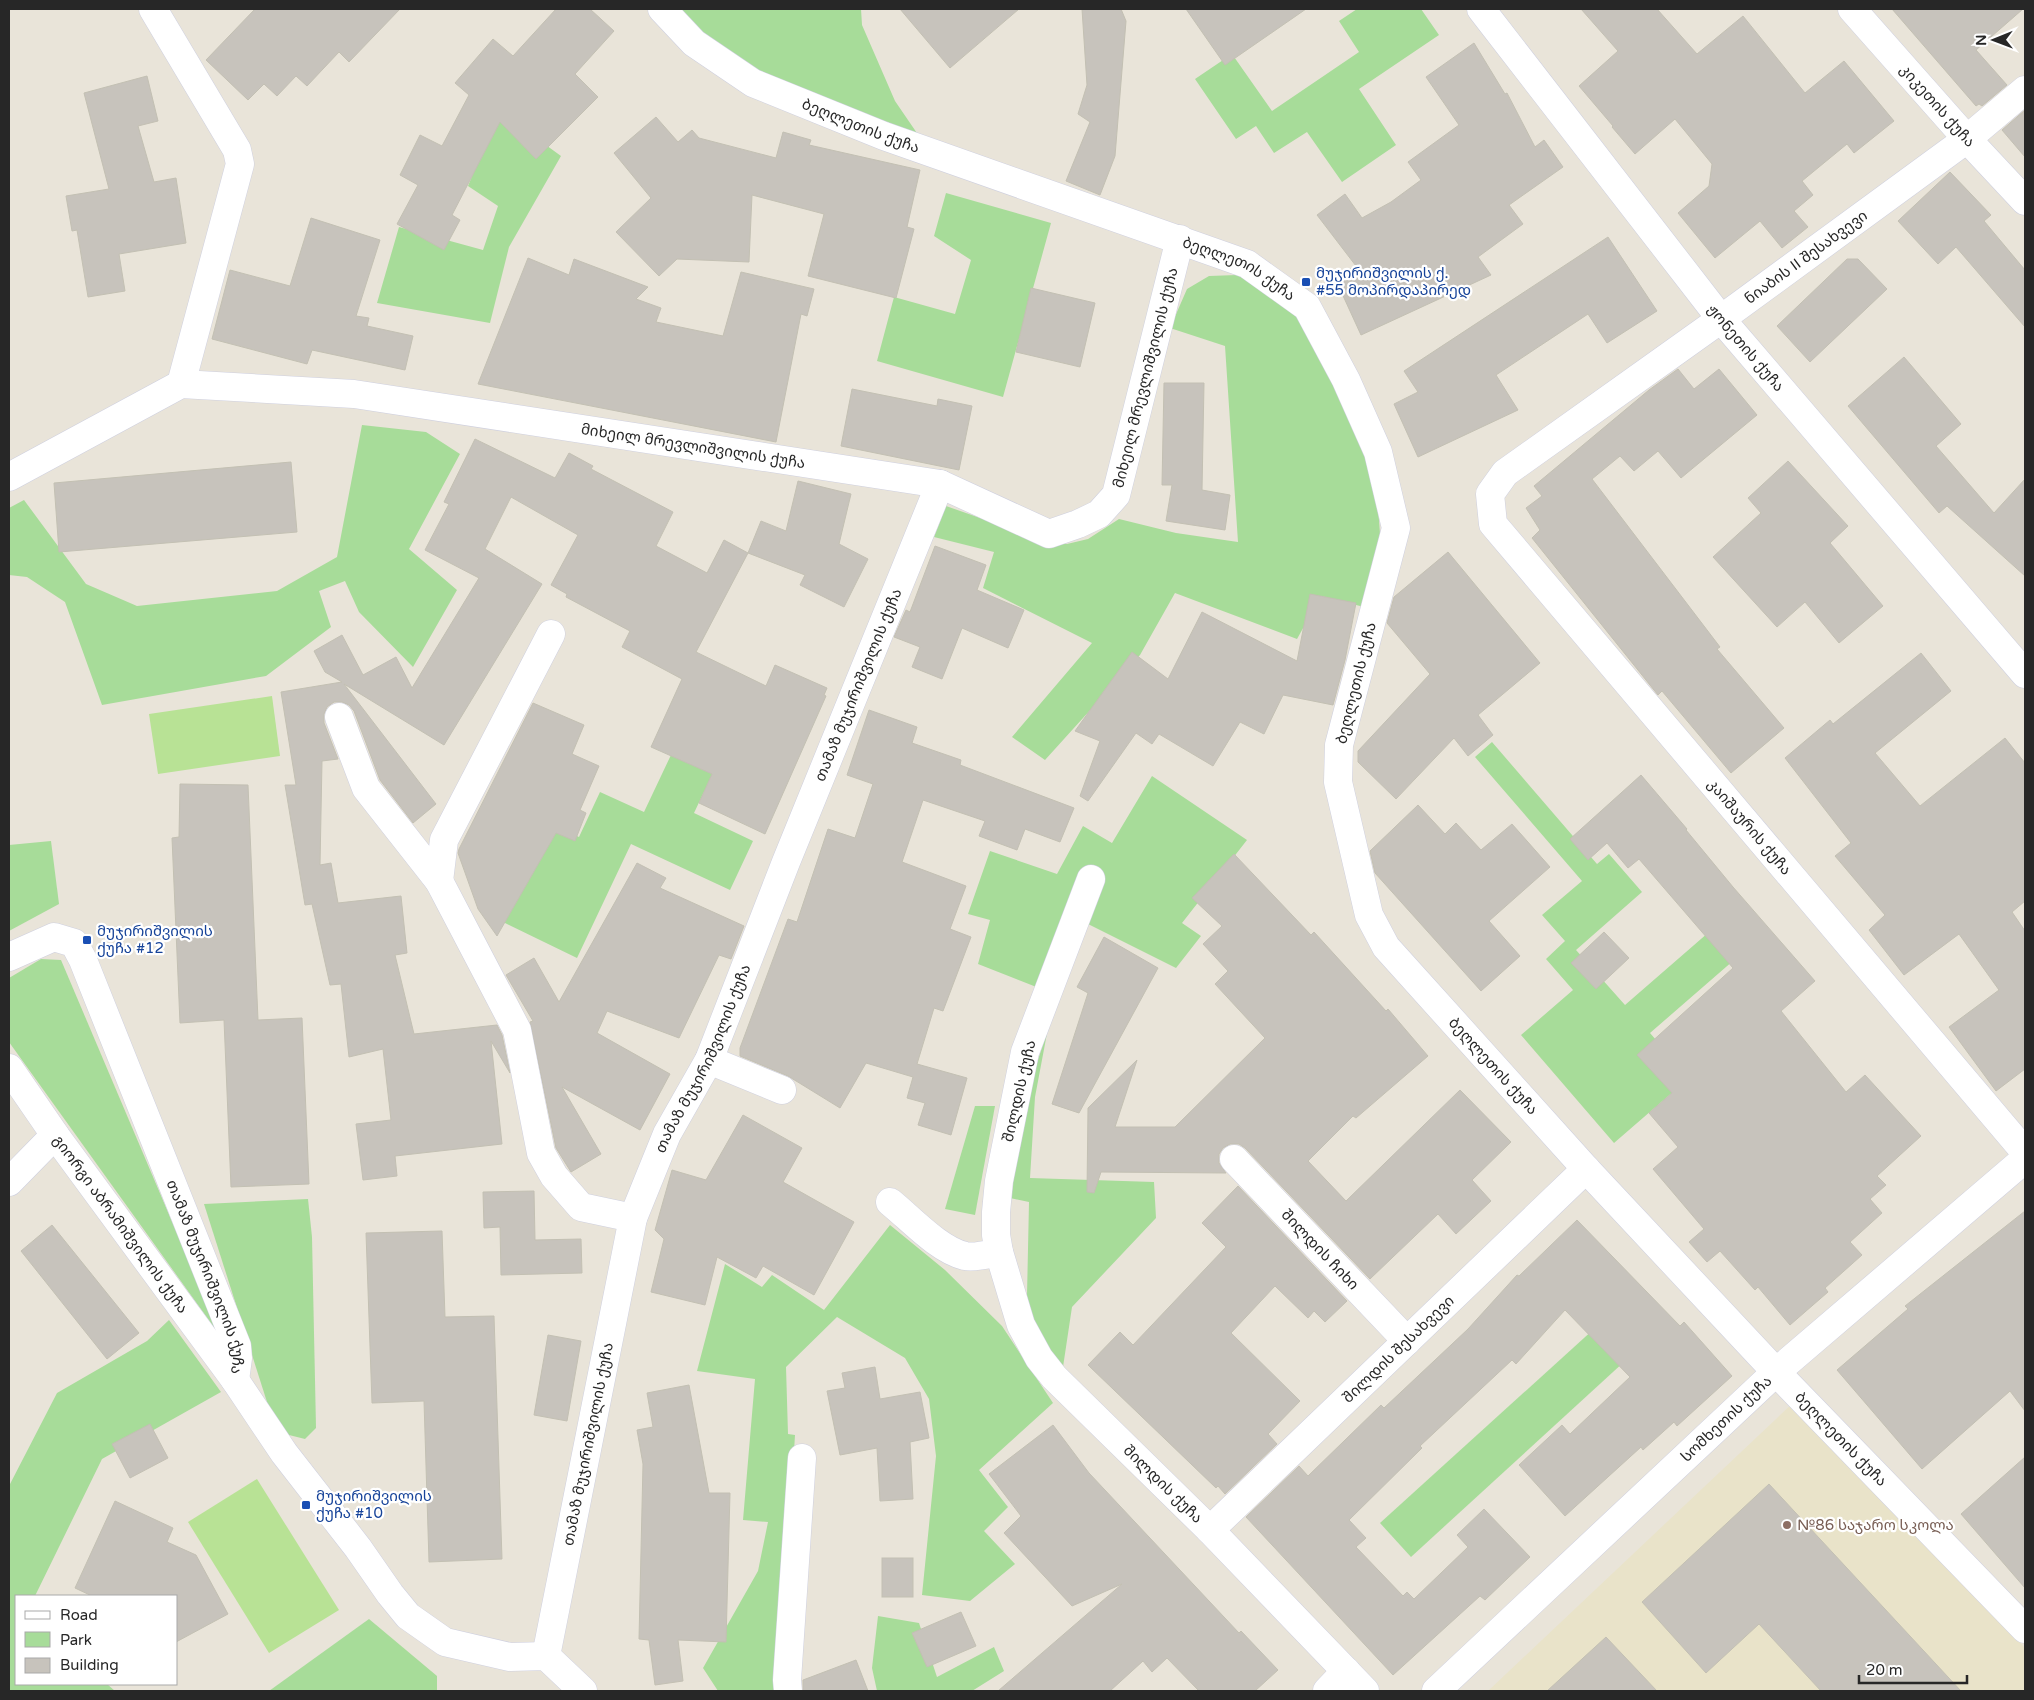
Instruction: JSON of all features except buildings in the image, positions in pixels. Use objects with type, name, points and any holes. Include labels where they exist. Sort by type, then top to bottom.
[{"type":"street","points":[[9,477],[181,384],[240,164],[237,150],[153,9]]},
{"type":"street","name":"ბეღლეთის ქუჩა","points":[[662,9],[694,43],[753,83],[884,136],[1247,264],[1308,307],[1346,380],[1378,452],[1396,528],[1339,745],[1337,762],[1338,782],[1369,915],[1386,947],[1586,1169],[1776,1372],[2025,1629]]},
{"type":"street","name":"ჟონეთის ქუჩა","points":[[1481,9],[1721,319],[2025,674]]},
{"type":"street","name":"კიკეთის ქუჩა","points":[[1852,9],[1967,139],[2025,201]]},
{"type":"street","name":"ნიაბის II შესახვევი","points":[[1490,494],[1505,473],[1721,319],[1967,139],[2025,90]]},
{"type":"street","name":"მიხეილ მრევლიშვილის ქუჩა","points":[[181,384],[354,394],[940,484],[1048,534],[1078,524],[1099,514],[1116,495],[1180,239]]},
{"type":"street","name":"თამაზ მუჯირიშვილის ქუჩა","points":[[9,957],[54,937],[74,943],[84,960],[236,1346],[238,1358],[235,1380],[284,1453],[358,1548],[390,1594],[408,1616],[444,1642],[510,1657],[546,1656],[633,1218],[667,1134],[708,1060],[786,862],[940,484]]},
{"type":"street","name":"კაიშაურის ქუჩა","points":[[1490,494],[1493,524],[2025,1152]]},
{"type":"street","points":[[439,881],[444,840],[551,634]]},
{"type":"street","points":[[338,717],[366,788],[439,881],[516,1030],[541,1153],[554,1176],[582,1207],[633,1218]]},
{"type":"street","name":"შილდის ქუჩა","points":[[1092,879],[1025,1052],[999,1181],[996,1235],[999,1252],[1021,1325],[1038,1358],[1054,1377],[1210,1530],[1365,1691]]},
{"type":"street","points":[[708,1060],[782,1090]]},
{"type":"street","name":"გიორგი აბრამიშვილის ქუჩა","points":[[9,1068],[55,1135],[235,1380]]},
{"type":"street","points":[[9,1182],[55,1135]]},
{"type":"street","name":"შილდის ჩიხი","points":[[1234,1159],[1407,1341]]},
{"type":"street","name":"სომხეთის ქუჩა","points":[[1436,1691],[1776,1372],[2025,1159]]},
{"type":"street","name":"შილდის შესახვევი","points":[[1210,1530],[1586,1169]]},
{"type":"street","points":[[890,1202],[944,1247],[965,1256],[981,1256],[999,1252]]},
{"type":"street","points":[[788,1691],[787,1680],[802,1458]]},
{"type":"street","points":[[546,1656],[583,1691]]},
{"type":"street","points":[[1327,1691],[1346,1671]]},
{"type":"shaded area","name":"№86 საჯარო სკოლა","points":[[1794,1402],[2025,1648],[2025,1691],[1488,1691]]},
{"type":"green space","points":[[676,9],[861,9],[862,25],[895,101],[921,139],[748,66],[704,39]]},
{"type":"green space","points":[[1357,9],[1421,9],[1439,35],[1359,89],[1396,145],[1342,182],[1307,132],[1274,153],[1256,126],[1236,139],[1195,79],[1232,54],[1272,111],[1359,52],[1339,21]]},
{"type":"green space","points":[[499,111],[561,156],[509,247],[490,323],[377,303],[399,227],[483,250],[498,206],[468,186]]},
{"type":"green space","points":[[946,193],[1051,223],[1003,397],[877,361],[894,297],[955,314],[971,260],[934,236]]},
{"type":"green space","points":[[1237,275],[1268,290],[1298,315],[1366,441],[1377,493],[1380,534],[1364,607],[1321,596],[1297,639],[1175,593],[1140,655],[1045,760],[1012,737],[1092,643],[983,588],[994,552],[934,537],[946,506],[1040,539],[1067,544],[1088,539],[1119,519],[1176,533],[1238,542],[1225,346],[1170,328],[1187,289],[1209,276]]},
{"type":"green space","points":[[362,425],[426,432],[460,454],[409,549],[457,590],[413,667],[359,612],[345,581],[319,591],[331,627],[266,676],[102,705],[65,602],[27,577],[9,575],[9,508],[24,500],[86,584],[137,606],[277,591],[337,557]]},
{"type":"green space","points":[[272,696],[280,756],[158,774],[149,714]]},
{"type":"green space","points":[[688,719],[729,739],[694,813],[753,841],[730,890],[631,844],[577,958],[503,922],[550,823],[579,837],[600,792],[644,812]]},
{"type":"green space","points":[[1492,742],[1597,864],[1609,854],[1642,892],[1576,950],[1625,1005],[1724,919],[1749,947],[1650,1033],[1689,1078],[1614,1143],[1521,1035],[1573,990],[1546,959],[1565,941],[1542,915],[1582,881],[1475,757]]},
{"type":"green space","points":[[1152,776],[1247,840],[1182,923],[1201,936],[1176,968],[1068,914],[1039,988],[978,964],[990,920],[968,914],[990,851],[1057,874],[1083,826],[1112,843]]},
{"type":"green space","points":[[51,841],[59,904],[9,931],[9,845]]},
{"type":"green space","points":[[41,959],[61,960],[221,1337],[9,1042],[9,978]]},
{"type":"green space","points":[[1048,1028],[1035,1097],[1030,1178],[1154,1182],[1156,1218],[1072,1307],[1063,1367],[1038,1343],[1027,1296],[1029,1202],[1010,1198],[1022,1111]]},
{"type":"green space","points":[[975,1106],[995,1106],[975,1215],[945,1209]]},
{"type":"green space","points":[[308,1199],[312,1237],[316,1428],[305,1439],[289,1435],[274,1424],[204,1204]]},
{"type":"green space","points":[[890,1225],[945,1270],[1002,1326],[1053,1403],[979,1470],[1008,1507],[984,1531],[1015,1564],[970,1601],[922,1595],[936,1456],[929,1399],[905,1358],[837,1317],[786,1367],[788,1434],[795,1435],[779,1691],[718,1691],[703,1668],[758,1571],[768,1522],[743,1520],[755,1379],[697,1371],[725,1264],[762,1287],[772,1275],[824,1310]]},
{"type":"green space","points":[[169,1320],[221,1392],[102,1459],[35,1595],[15,1595],[15,1685],[108,1685],[115,1691],[9,1691],[9,1486],[57,1393],[147,1341]]},
{"type":"green space","points":[[1595,1328],[1625,1361],[1411,1557],[1380,1523]]},
{"type":"green space","points":[[257,1479],[339,1610],[269,1653],[188,1522]]},
{"type":"green space","points":[[878,1616],[919,1623],[937,1677],[994,1647],[1004,1671],[972,1691],[877,1691],[872,1668]]},
{"type":"green space","points":[[369,1619],[437,1676],[437,1691],[269,1691]]},
{"type":"place","name":"მუჯირიშვილის ქ. #55 მოპირდაპირედ","points":[[1306,282]]},
{"type":"place","name":"მუჯირიშვილის ქუჩა #12","points":[[87,940]]},
{"type":"place","name":"მუჯირიშვილის ქუჩა #10","points":[[306,1505]]},
{"type":"place","name":"№86 საჯარო სკოლა","points":[[1787,1525]]}]
